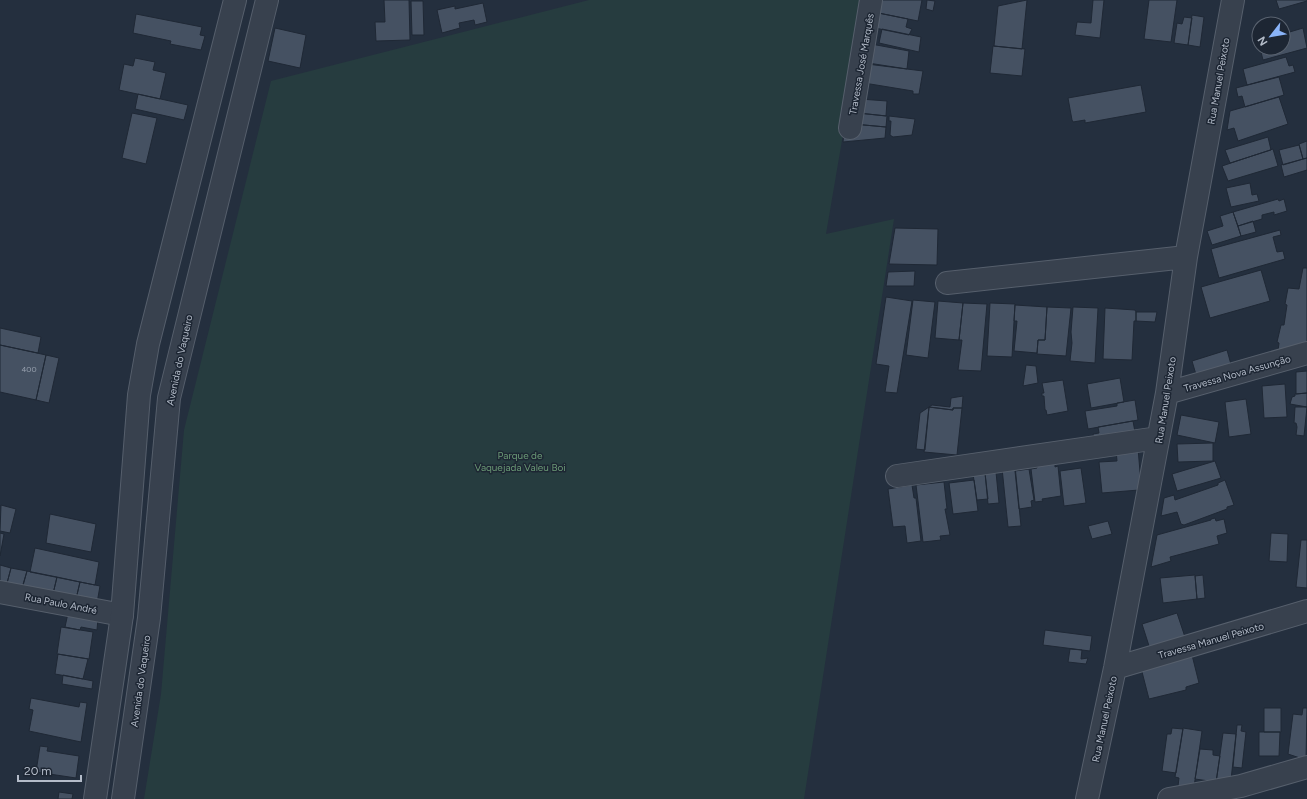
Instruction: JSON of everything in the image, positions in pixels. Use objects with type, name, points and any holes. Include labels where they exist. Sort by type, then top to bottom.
[{"type":"street","name":"Avenida do Vaqueiro","points":[[123,799],[149,618],[169,398],[267,0]]},
{"type":"street","name":"Travessa José Marquês","points":[[850,128],[872,0]]},
{"type":"street","name":"Rua Manuel Peixoto","points":[[1087,799],[1115,668],[1167,393],[1186,256],[1233,0]]},
{"type":"street","points":[[95,799],[122,615],[139,395],[148,344],[233,10],[260,28]]},
{"type":"street","points":[[217,74],[247,82]]},
{"type":"street","points":[[947,283],[1186,256]]},
{"type":"street","name":"Travessa Nova Assunção","points":[[1167,393],[1307,353]]},
{"type":"street","points":[[139,395],[169,398]]},
{"type":"street","points":[[897,476],[1158,438]]},
{"type":"street","name":"Rua Paulo André","points":[[0,592],[122,615]]},
{"type":"street","name":"Travessa Manuel Peixoto","points":[[1115,668],[1307,611]]},
{"type":"street","points":[[1169,799],[1241,786],[1307,767]]},
{"type":"green space","name":"Parque de Vaquejada Valeu Boi","points":[[589,0],[866,0],[826,234],[894,219],[804,799],[144,799],[161,694],[184,430],[271,81]]},
{"type":"building","points":[[384,0],[409,0],[410,40],[376,41],[375,22],[385,22]]},
{"type":"building","points":[[876,0],[922,0],[918,21],[874,12]]},
{"type":"building","points":[[927,0],[935,1],[933,11],[926,9]]},
{"type":"building","points":[[1027,0],[1022,49],[994,46],[998,6]]},
{"type":"building","points":[[1093,0],[1104,0],[1100,38],[1075,35],[1077,22],[1091,23]]},
{"type":"building","points":[[1149,0],[1177,0],[1171,42],[1144,39]]},
{"type":"building","points":[[1276,0],[1307,0],[1307,1],[1279,9]]},
{"type":"building","points":[[411,1],[423,1],[424,35],[412,35]]},
{"type":"building","points":[[483,3],[487,22],[475,25],[474,20],[459,23],[460,28],[442,33],[437,10],[455,6],[455,9]]},
{"type":"building","points":[[878,13],[908,19],[906,27],[912,29],[909,35],[875,28]]},
{"type":"building","points":[[136,14],[202,27],[200,35],[205,36],[201,50],[170,44],[171,41],[133,33]]},
{"type":"building","points":[[1192,15],[1204,17],[1200,47],[1188,45]]},
{"type":"building","points":[[1184,17],[1192,18],[1188,45],[1174,43],[1177,23],[1182,24]]},
{"type":"building","points":[[275,28],[306,35],[300,68],[268,61]]},
{"type":"building","points":[[1303,28],[1307,48],[1291,52],[1291,32]]},
{"type":"building","points":[[882,29],[921,37],[919,52],[879,43]]},
{"type":"building","points":[[871,44],[909,51],[907,69],[868,63]]},
{"type":"building","points":[[993,46],[1025,49],[1022,76],[990,73]]},
{"type":"building","points":[[1262,56],[1278,56],[1263,60]]},
{"type":"building","points":[[1286,57],[1289,66],[1293,65],[1295,72],[1247,85],[1243,69]]},
{"type":"building","points":[[135,58],[155,62],[153,70],[166,73],[160,99],[119,90],[124,64],[133,66]]},
{"type":"building","points":[[867,64],[923,71],[919,94],[913,94],[913,91],[864,83]]},
{"type":"building","points":[[1279,77],[1284,95],[1245,107],[1242,96],[1238,97],[1236,88]]},
{"type":"building","points":[[1141,85],[1146,112],[1085,123],[1085,120],[1073,122],[1068,98]]},
{"type":"building","points":[[138,94],[188,105],[184,120],[135,109]]},
{"type":"building","points":[[1279,97],[1288,124],[1238,141],[1234,128],[1227,130],[1230,111]]},
{"type":"building","points":[[860,99],[887,101],[886,116],[858,113]]},
{"type":"building","points":[[132,113],[157,118],[146,164],[122,158]]},
{"type":"building","points":[[858,113],[887,116],[886,127],[853,124]]},
{"type":"building","points":[[889,116],[915,119],[912,135],[893,137],[890,135],[891,121],[889,121]]},
{"type":"building","points":[[853,124],[886,127],[885,138],[843,142],[844,133]]},
{"type":"building","points":[[1268,137],[1271,150],[1230,163],[1225,150]]},
{"type":"building","points":[[1307,141],[1307,158],[1303,159],[1299,144]]},
{"type":"building","points":[[1299,145],[1303,159],[1283,165],[1279,150]]},
{"type":"building","points":[[1273,149],[1278,166],[1228,181],[1222,166]]},
{"type":"building","points":[[1307,158],[1307,170],[1284,177],[1281,165]]},
{"type":"building","points":[[1250,183],[1252,195],[1257,194],[1259,201],[1231,207],[1226,188]]},
{"type":"building","points":[[1278,199],[1279,201],[1284,199],[1287,211],[1274,215],[1274,212],[1262,215],[1262,219],[1238,226],[1233,212]]},
{"type":"building","points":[[1233,212],[1241,236],[1212,245],[1207,231],[1223,226],[1220,216]]},
{"type":"building","points":[[1253,221],[1256,232],[1241,236],[1238,226]]},
{"type":"building","points":[[895,228],[938,229],[937,265],[889,264]]},
{"type":"building","points":[[1280,230],[1281,235],[1273,237],[1277,252],[1283,251],[1285,259],[1219,278],[1211,249]]},
{"type":"building","points":[[1303,268],[1307,268],[1307,348],[1278,351],[1279,343],[1277,342],[1281,325],[1284,325],[1287,305],[1285,304],[1288,288],[1299,289]]},
{"type":"building","points":[[1261,270],[1270,301],[1210,318],[1201,287]]},
{"type":"building","points":[[915,271],[914,286],[886,286],[888,272]]},
{"type":"building","points":[[886,297],[912,301],[897,393],[885,392],[889,366],[876,364]]},
{"type":"building","points":[[913,300],[935,302],[928,358],[906,355]]},
{"type":"building","points":[[938,301],[963,303],[959,340],[935,338]]},
{"type":"building","points":[[963,303],[987,304],[981,371],[958,370],[962,340],[959,340]]},
{"type":"building","points":[[990,303],[1015,304],[1012,357],[987,356]]},
{"type":"building","points":[[1015,305],[1047,307],[1045,340],[1038,340],[1037,353],[1014,351],[1017,321],[1014,321]]},
{"type":"building","points":[[1047,307],[1071,308],[1066,356],[1037,354],[1038,340],[1045,340]]},
{"type":"building","points":[[1073,307],[1098,308],[1095,363],[1070,361]]},
{"type":"building","points":[[1105,308],[1135,310],[1136,321],[1134,321],[1132,360],[1103,359]]},
{"type":"building","points":[[1136,312],[1157,312],[1155,322],[1136,321]]},
{"type":"building","points":[[0,328],[41,337],[38,353],[0,345]]},
{"type":"building","points":[[0,345],[46,355],[36,400],[0,392]]},
{"type":"building","points":[[1227,350],[1232,368],[1197,378],[1192,361]]},
{"type":"building","points":[[46,355],[59,358],[49,403],[36,400]]},
{"type":"building","points":[[1026,365],[1036,366],[1038,383],[1023,386]]},
{"type":"building","points":[[1307,371],[1307,393],[1296,394],[1296,372]]},
{"type":"building","points":[[1120,378],[1124,402],[1091,408],[1087,384]]},
{"type":"building","points":[[1063,380],[1068,411],[1047,415],[1044,396],[1042,396],[1042,393],[1044,393],[1042,383]]},
{"type":"building","points":[[1285,384],[1287,417],[1264,418],[1262,386]]},
{"type":"building","points":[[1307,393],[1307,407],[1290,404],[1292,397],[1295,396],[1295,394]]},
{"type":"building","points":[[963,396],[962,408],[953,408],[953,410],[929,407],[932,405],[950,407],[951,398]]},
{"type":"building","points":[[1246,399],[1251,434],[1229,437],[1225,402]]},
{"type":"building","points":[[1135,400],[1138,420],[1088,429],[1085,411],[1117,406],[1117,403]]},
{"type":"building","points":[[929,407],[953,410],[953,408],[962,408],[957,455],[924,452]]},
{"type":"building","points":[[929,407],[925,450],[916,449],[920,413]]},
{"type":"building","points":[[1295,407],[1307,407],[1304,436],[1296,435],[1297,427],[1296,423],[1294,423]]},
{"type":"building","points":[[1181,415],[1219,422],[1215,443],[1177,435]]},
{"type":"building","points":[[1133,421],[1135,432],[1094,439],[1093,434],[1099,433],[1098,427]]},
{"type":"building","points":[[1213,443],[1213,461],[1178,462],[1177,444]]},
{"type":"building","points":[[1138,448],[1141,484],[1139,490],[1102,493],[1099,462],[1117,461],[1116,450]]},
{"type":"building","points":[[1055,461],[1055,467],[1058,466],[1061,496],[1042,499],[1043,501],[1035,502],[1031,469],[1037,468],[1037,463]]},
{"type":"building","points":[[1215,461],[1221,478],[1177,491],[1172,474]]},
{"type":"building","points":[[1015,466],[1021,526],[1008,527],[1002,468]]},
{"type":"building","points":[[1081,468],[1086,503],[1064,506],[1060,471]]},
{"type":"building","points":[[1029,469],[1034,500],[1031,501],[1032,507],[1019,509],[1015,471]]},
{"type":"building","points":[[996,472],[999,503],[988,504],[985,473]]},
{"type":"building","points":[[985,473],[988,499],[977,500],[973,474]]},
{"type":"building","points":[[974,480],[978,511],[953,514],[949,483]]},
{"type":"building","points":[[1225,480],[1234,505],[1227,507],[1227,509],[1184,525],[1181,524],[1177,512],[1161,516],[1164,498],[1174,495],[1175,500],[1218,485],[1218,483]]},
{"type":"building","points":[[944,482],[947,509],[945,509],[950,535],[940,536],[941,540],[923,542],[916,485]]},
{"type":"building","points":[[912,485],[914,498],[916,498],[921,541],[907,543],[905,526],[893,527],[888,489]]},
{"type":"building","points":[[1,505],[16,509],[10,533],[0,531]]},
{"type":"building","points":[[50,514],[96,524],[91,552],[46,543]]},
{"type":"building","points":[[1215,518],[1216,521],[1224,519],[1227,533],[1217,536],[1219,544],[1170,557],[1171,561],[1151,567],[1157,535]]},
{"type":"building","points":[[1108,521],[1112,534],[1092,539],[1088,526]]},
{"type":"building","points":[[0,533],[4,534],[0,556]]},
{"type":"building","points":[[1271,533],[1288,534],[1287,562],[1269,561]]},
{"type":"building","points":[[1301,540],[1307,540],[1307,588],[1296,587]]},
{"type":"building","points":[[35,548],[99,562],[95,585],[30,572]]},
{"type":"building","points":[[0,565],[11,568],[6,587],[0,586]]},
{"type":"building","points":[[11,568],[27,571],[21,591],[6,587]]},
{"type":"building","points":[[27,571],[57,577],[52,598],[21,593]]},
{"type":"building","points":[[1195,575],[1197,599],[1163,603],[1160,578]]},
{"type":"building","points":[[1203,575],[1205,598],[1197,599],[1195,576]]},
{"type":"building","points":[[57,577],[80,582],[76,599],[52,598]]},
{"type":"building","points":[[80,582],[100,586],[97,603],[76,599]]},
{"type":"building","points":[[68,613],[98,618],[97,630],[81,627],[80,630],[65,627]]},
{"type":"building","points":[[1177,613],[1185,637],[1150,649],[1142,624]]},
{"type":"building","points":[[61,627],[93,632],[89,659],[57,654]]},
{"type":"building","points":[[1045,630],[1092,636],[1090,651],[1043,645]]},
{"type":"building","points":[[1070,649],[1082,650],[1081,659],[1088,658],[1086,664],[1068,662]]},
{"type":"building","points":[[58,654],[88,659],[83,679],[55,674]]},
{"type":"building","points":[[1192,655],[1199,683],[1186,687],[1186,690],[1149,699],[1141,668]]},
{"type":"building","points":[[63,675],[93,681],[92,689],[62,684]]},
{"type":"building","points":[[31,698],[79,707],[80,702],[87,703],[81,742],[29,731],[33,710],[29,709]]},
{"type":"building","points":[[1264,708],[1281,708],[1281,732],[1264,732]]},
{"type":"building","points":[[1303,708],[1307,708],[1306,760],[1288,754],[1293,714],[1302,715]]},
{"type":"building","points":[[1237,725],[1242,725],[1241,731],[1246,732],[1242,768],[1233,767]]},
{"type":"building","points":[[1172,728],[1183,729],[1176,773],[1162,771],[1167,734],[1171,734]]},
{"type":"building","points":[[1183,728],[1202,731],[1194,787],[1178,786],[1179,778],[1175,777]]},
{"type":"building","points":[[1259,732],[1280,732],[1279,756],[1259,756]]},
{"type":"building","points":[[1223,733],[1236,734],[1231,780],[1216,783]]},
{"type":"building","points":[[40,746],[48,747],[47,751],[79,756],[76,778],[36,772]]},
{"type":"building","points":[[1200,749],[1213,750],[1213,755],[1220,756],[1216,782],[1195,779]]},
{"type":"building","points":[[59,792],[73,794],[72,799],[58,799]]}]
